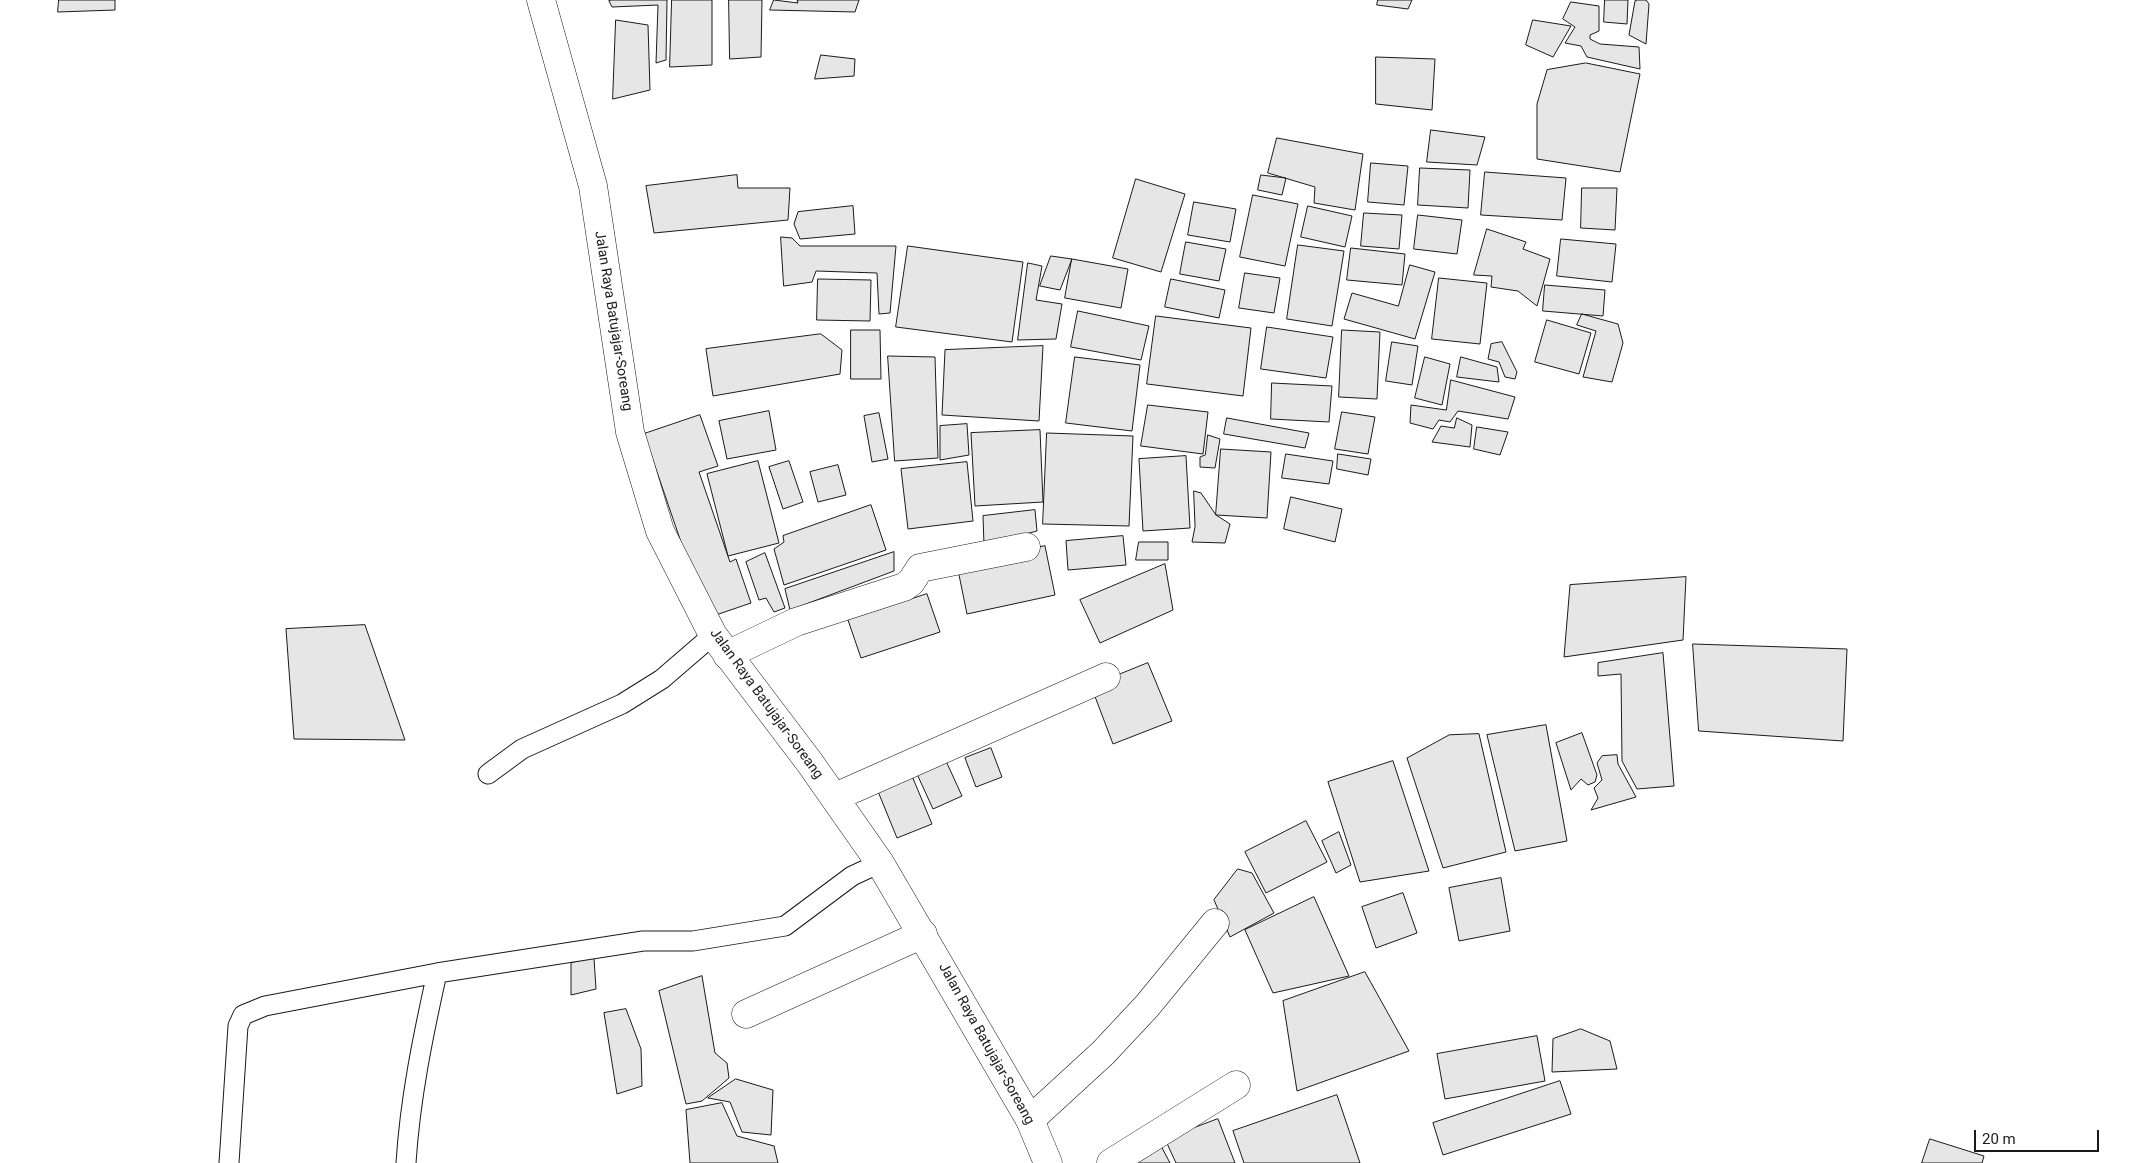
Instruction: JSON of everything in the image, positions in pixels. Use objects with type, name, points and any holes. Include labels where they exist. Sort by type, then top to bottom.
[{"type":"main road","name":"Jalan Raya Batujajar-Soreang","points":[[541,0],[593,186],[630,432],[660,531],[720,645],[835,797],[880,863],[1030,1120],[1048,1163]]},
{"type":"main road","points":[[720,645],[904,587],[911,582],[920,568],[1026,547]]},
{"type":"main road","points":[[835,797],[1106,677]]},
{"type":"main road","points":[[1030,1120],[1103,1053],[1147,1006],[1215,923]]},
{"type":"main road","points":[[746,1014],[923,934]]},
{"type":"main road","points":[[1111,1163],[1236,1085]]},
{"type":"lane","points":[[488,774],[522,749],[622,704],[662,678],[720,645]]},
{"type":"lane","points":[[229,1163],[238,1026],[243,1015],[264,1006],[437,974],[643,941],[693,942],[785,926],[852,876],[880,863]]},
{"type":"lane","points":[[406,1163],[408,1129],[420,1048],[437,974]]},
{"type":"building","points":[[59,0],[115,0],[115,10],[58,12]]},
{"type":"building","points":[[667,0],[666,60],[656,63],[658,5],[612,7],[609,1]]},
{"type":"building","points":[[672,0],[712,0],[712,65],[670,67]]},
{"type":"building","points":[[729,0],[762,0],[761,57],[730,59]]},
{"type":"building","points":[[774,0],[798,3],[797,0],[859,0],[855,12],[770,10]]},
{"type":"building","points":[[1378,0],[1412,0],[1408,9],[1377,5]]},
{"type":"building","points":[[1605,0],[1628,0],[1627,24],[1604,22]]},
{"type":"building","points":[[1646,0],[1649,4],[1646,44],[1629,35],[1635,1]]},
{"type":"building","points":[[1571,2],[1599,6],[1599,31],[1590,35],[1590,39],[1600,44],[1639,47],[1640,69],[1587,57],[1581,46],[1565,43],[1575,27],[1563,19]]},
{"type":"building","points":[[616,20],[648,25],[650,90],[613,99]]},
{"type":"building","points":[[1533,20],[1571,26],[1553,57],[1526,45]]},
{"type":"building","points":[[821,55],[855,59],[854,76],[815,79]]},
{"type":"building","points":[[1376,57],[1435,59],[1432,110],[1376,104]]},
{"type":"building","points":[[1586,63],[1640,74],[1620,172],[1537,159],[1537,104],[1547,70]]},
{"type":"building","points":[[1431,130],[1485,137],[1477,165],[1427,162]]},
{"type":"building","points":[[1277,138],[1363,154],[1355,210],[1314,203],[1315,187],[1268,173]]},
{"type":"building","points":[[1371,163],[1408,166],[1404,205],[1368,202]]},
{"type":"building","points":[[1420,168],[1470,170],[1468,208],[1418,205]]},
{"type":"building","points":[[1485,172],[1566,178],[1562,220],[1481,215]]},
{"type":"building","points":[[737,175],[738,188],[790,188],[788,220],[654,233],[646,186]]},
{"type":"building","points":[[1261,175],[1286,178],[1282,195],[1258,190]]},
{"type":"building","points":[[1136,179],[1185,194],[1161,272],[1113,258]]},
{"type":"building","points":[[1582,188],[1617,188],[1615,230],[1581,228]]},
{"type":"building","points":[[1253,195],[1298,204],[1285,266],[1240,257]]},
{"type":"building","points":[[1194,202],[1236,209],[1230,242],[1188,235]]},
{"type":"building","points":[[853,206],[855,234],[800,239],[794,224],[798,212]]},
{"type":"building","points":[[1308,206],[1352,216],[1345,247],[1301,237]]},
{"type":"building","points":[[1364,213],[1402,215],[1399,249],[1361,246]]},
{"type":"building","points":[[1418,215],[1462,220],[1457,254],[1414,249]]},
{"type":"building","points":[[1487,229],[1526,242],[1523,249],[1550,259],[1537,306],[1518,291],[1491,287],[1492,276],[1474,275]]},
{"type":"building","points":[[781,237],[792,238],[800,246],[896,246],[890,313],[879,314],[877,273],[816,271],[812,282],[784,286]]},
{"type":"building","points":[[1561,239],[1616,244],[1612,282],[1557,276]]},
{"type":"building","points":[[1186,242],[1226,249],[1219,281],[1180,274]]},
{"type":"building","points":[[1298,245],[1344,251],[1332,326],[1287,319]]},
{"type":"building","points":[[908,246],[1023,262],[1012,342],[896,327]]},
{"type":"building","points":[[1351,248],[1405,254],[1402,285],[1347,280]]},
{"type":"building","points":[[1051,256],[1072,259],[1060,290],[1040,286]]},
{"type":"building","points":[[1072,259],[1128,269],[1121,308],[1065,298]]},
{"type":"building","points":[[1028,263],[1042,266],[1036,300],[1062,304],[1056,339],[1018,340]]},
{"type":"building","points":[[1410,265],[1435,272],[1415,339],[1344,319],[1352,293],[1398,306]]},
{"type":"building","points":[[1245,273],[1280,278],[1274,313],[1239,308]]},
{"type":"building","points":[[1439,278],[1487,283],[1480,344],[1432,339]]},
{"type":"building","points":[[818,279],[871,280],[870,321],[817,320]]},
{"type":"building","points":[[1171,279],[1225,290],[1219,318],[1165,307]]},
{"type":"building","points":[[1545,285],[1605,290],[1603,316],[1543,311]]},
{"type":"building","points":[[1078,311],[1149,326],[1141,360],[1071,347]]},
{"type":"building","points":[[1582,314],[1618,324],[1623,343],[1612,382],[1583,377],[1596,331],[1577,325]]},
{"type":"building","points":[[1156,316],[1251,328],[1243,396],[1147,384]]},
{"type":"building","points":[[1547,320],[1591,333],[1579,374],[1535,362]]},
{"type":"building","points":[[1267,327],[1333,337],[1326,378],[1261,369]]},
{"type":"building","points":[[851,330],[880,330],[881,379],[851,379]]},
{"type":"building","points":[[1342,330],[1380,332],[1377,399],[1339,397]]},
{"type":"building","points":[[821,334],[842,350],[840,374],[713,396],[706,349]]},
{"type":"building","points":[[1392,342],[1418,346],[1412,385],[1386,381]]},
{"type":"building","points":[[1502,342],[1517,372],[1515,379],[1505,377],[1499,362],[1488,359],[1491,344]]},
{"type":"building","points":[[1043,346],[1039,421],[942,415],[945,350]]},
{"type":"building","points":[[888,356],[935,357],[938,458],[895,461]]},
{"type":"building","points":[[1075,357],[1140,365],[1132,431],[1066,423]]},
{"type":"building","points":[[1425,357],[1450,364],[1442,405],[1415,398]]},
{"type":"building","points":[[1461,357],[1497,367],[1499,382],[1457,377]]},
{"type":"building","points":[[1451,380],[1515,397],[1508,419],[1458,411],[1450,422],[1439,420],[1433,429],[1410,423],[1411,405],[1446,410]]},
{"type":"building","points":[[1272,383],[1332,386],[1329,422],[1271,419]]},
{"type":"building","points":[[1148,405],[1208,412],[1203,454],[1141,446]]},
{"type":"building","points":[[769,411],[776,450],[727,459],[719,421]]},
{"type":"building","points":[[1342,412],[1375,417],[1368,454],[1335,449]]},
{"type":"building","points":[[879,413],[888,459],[872,462],[864,416]]},
{"type":"building","points":[[700,415],[718,466],[699,472],[730,562],[736,559],[751,603],[707,618],[644,434]]},
{"type":"building","points":[[1227,418],[1309,433],[1305,448],[1224,434]]},
{"type":"building","points":[[1457,418],[1472,425],[1470,447],[1432,442],[1441,426],[1454,428]]},
{"type":"building","points":[[967,424],[969,455],[940,460],[940,426]]},
{"type":"building","points":[[1477,427],[1508,432],[1500,455],[1474,449]]},
{"type":"building","points":[[1040,430],[1043,502],[975,506],[971,433]]},
{"type":"building","points":[[1047,433],[1133,436],[1129,526],[1043,524]]},
{"type":"building","points":[[1208,435],[1220,439],[1215,468],[1200,467],[1200,457],[1205,455]]},
{"type":"building","points":[[1221,449],[1271,452],[1267,518],[1216,515]]},
{"type":"building","points":[[1286,454],[1333,461],[1329,484],[1282,478]]},
{"type":"building","points":[[1338,454],[1371,459],[1368,475],[1337,469]]},
{"type":"building","points":[[1186,456],[1190,528],[1143,531],[1139,459]]},
{"type":"building","points":[[758,461],[779,543],[728,556],[707,474]]},
{"type":"building","points":[[789,461],[803,502],[783,509],[769,467]]},
{"type":"building","points":[[967,462],[973,521],[908,529],[901,469]]},
{"type":"building","points":[[838,465],[846,495],[818,502],[810,472]]},
{"type":"building","points":[[1194,491],[1201,493],[1216,515],[1230,524],[1225,543],[1192,542],[1195,527]]},
{"type":"building","points":[[1291,497],[1342,509],[1335,542],[1284,529]]},
{"type":"building","points":[[871,505],[886,550],[784,585],[774,549],[784,542],[783,536]]},
{"type":"building","points":[[1035,510],[1037,531],[984,545],[983,516]]},
{"type":"building","points":[[1123,536],[1126,565],[1068,570],[1066,541]]},
{"type":"building","points":[[1139,542],[1168,542],[1168,560],[1136,560]]},
{"type":"building","points":[[1045,546],[1055,595],[967,614],[957,565]]},
{"type":"building","points":[[894,552],[894,571],[790,610],[785,589]]},
{"type":"building","points":[[765,553],[785,608],[774,612],[766,598],[759,600],[746,562]]},
{"type":"building","points":[[1165,564],[1173,610],[1100,643],[1080,600]]},
{"type":"building","points":[[1686,577],[1683,640],[1564,657],[1570,585]]},
{"type":"building","points":[[927,594],[940,632],[861,658],[848,620]]},
{"type":"building","points":[[365,625],[405,740],[294,739],[286,629]]},
{"type":"building","points":[[1693,644],[1847,649],[1843,741],[1699,731]]},
{"type":"building","points":[[1663,653],[1674,786],[1637,789],[1622,761],[1621,674],[1598,676],[1598,663]]},
{"type":"building","points":[[1148,663],[1172,721],[1113,744],[1091,686]]},
{"type":"building","points":[[1546,725],[1567,841],[1515,851],[1487,735]]},
{"type":"building","points":[[1582,733],[1597,775],[1595,782],[1588,785],[1581,779],[1571,790],[1556,743]]},
{"type":"building","points":[[1479,734],[1506,852],[1443,868],[1407,758],[1449,735]]},
{"type":"building","points":[[991,748],[1002,777],[976,787],[965,758]]},
{"type":"building","points":[[1617,755],[1618,764],[1636,797],[1591,810],[1598,798],[1594,788],[1602,780],[1597,763],[1602,756]]},
{"type":"building","points":[[946,761],[962,796],[933,809],[917,774]]},
{"type":"building","points":[[1393,761],[1429,871],[1360,882],[1328,782]]},
{"type":"building","points":[[912,776],[932,824],[897,838],[877,789]]},
{"type":"building","points":[[1306,821],[1327,862],[1266,893],[1245,852]]},
{"type":"building","points":[[1339,832],[1351,865],[1336,873],[1322,841]]},
{"type":"building","points":[[1238,869],[1252,873],[1274,913],[1230,937],[1214,900]]},
{"type":"building","points":[[1501,878],[1510,931],[1459,941],[1449,888]]},
{"type":"building","points":[[1403,893],[1417,933],[1376,948],[1362,907]]},
{"type":"building","points":[[1314,897],[1349,976],[1273,993],[1245,930]]},
{"type":"building","points":[[594,958],[596,989],[571,995],[571,963]]},
{"type":"building","points":[[1365,972],[1409,1051],[1297,1091],[1283,1001]]},
{"type":"building","points":[[702,976],[715,1053],[727,1063],[729,1078],[702,1101],[686,1104],[659,991]]},
{"type":"building","points":[[626,1009],[641,1049],[642,1086],[617,1094],[604,1013]]},
{"type":"building","points":[[1581,1029],[1610,1041],[1617,1069],[1552,1072],[1553,1039]]},
{"type":"building","points":[[1537,1036],[1545,1081],[1445,1099],[1437,1054]]},
{"type":"building","points":[[736,1079],[773,1090],[771,1135],[742,1132],[730,1102],[708,1098]]},
{"type":"building","points":[[1560,1081],[1571,1114],[1443,1155],[1433,1123]]},
{"type":"building","points":[[1337,1095],[1360,1163],[1244,1163],[1233,1131]]},
{"type":"building","points":[[722,1103],[737,1136],[774,1146],[778,1163],[690,1163],[686,1110]]},
{"type":"building","points":[[1218,1119],[1235,1163],[1176,1163],[1165,1139]]},
{"type":"building","points":[[1930,1139],[1984,1156],[1982,1163],[1922,1163]]},
{"type":"building","points":[[1159,1142],[1170,1163],[1124,1163]]}]
